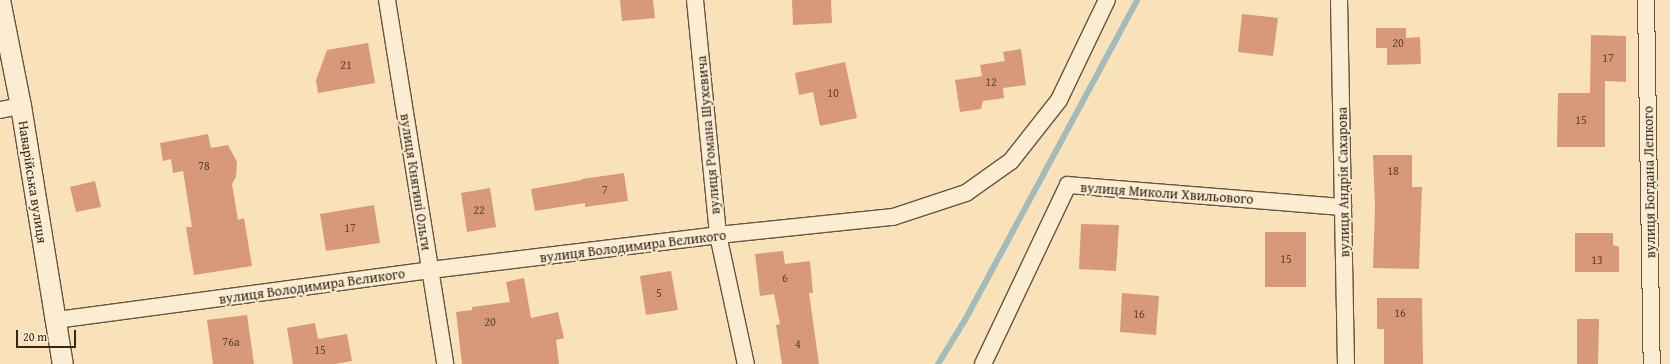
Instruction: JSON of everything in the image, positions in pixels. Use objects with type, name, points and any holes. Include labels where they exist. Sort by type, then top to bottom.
[{"type":"street","name":"Наварійська вулиця","points":[[0,0],[21,106],[63,364]]},
{"type":"street","name":"вулиця Княгині Ольги","points":[[387,0],[444,364]]},
{"type":"street","name":"вулиця Романа Шухевича","points":[[695,0],[718,236],[746,364]]},
{"type":"street","name":"вулиця Володимира Великого","points":[[56,320],[430,270],[893,217],[966,193],[1011,161],[1059,100],[1107,0]]},
{"type":"street","name":"вулиця Андрія Сахарова","points":[[1339,0],[1346,364]]},
{"type":"street","name":"вулиця Богдана Лепкого","points":[[1646,0],[1652,364]]},
{"type":"street","points":[[0,110],[21,106]]},
{"type":"street","name":"вулиця Миколи Хвильового","points":[[983,364],[1068,185],[1343,206]]},
{"type":"building","points":[[620,0],[653,0],[655,18],[622,21]]},
{"type":"building","points":[[792,0],[831,0],[832,23],[793,25]]},
{"type":"building","points":[[1242,14],[1278,18],[1273,56],[1238,52]]},
{"type":"building","points":[[1376,28],[1406,28],[1406,38],[1420,37],[1421,64],[1387,65],[1387,48],[1376,48]]},
{"type":"building","points":[[1591,35],[1626,36],[1626,82],[1605,81],[1605,147],[1557,147],[1558,93],[1590,93]]},
{"type":"building","points":[[368,43],[375,83],[318,93],[316,80],[327,50]]},
{"type":"building","points":[[1021,49],[1026,85],[1003,88],[1004,98],[983,101],[981,109],[960,112],[955,80],[982,76],[980,65],[1005,61],[1003,52]]},
{"type":"building","points":[[845,62],[857,118],[820,126],[813,92],[799,95],[795,73]]},
{"type":"building","points":[[208,134],[211,148],[228,145],[237,162],[236,177],[232,184],[238,220],[244,218],[252,266],[194,275],[186,227],[192,227],[183,171],[173,173],[171,159],[163,161],[160,143]]},
{"type":"building","points":[[1373,155],[1412,155],[1412,187],[1422,187],[1419,269],[1373,268],[1375,207]]},
{"type":"building","points":[[624,173],[628,201],[585,207],[585,203],[535,211],[531,189],[582,179]]},
{"type":"building","points":[[95,181],[101,207],[76,212],[70,187]]},
{"type":"building","points":[[490,188],[496,227],[467,232],[461,193]]},
{"type":"building","points":[[374,205],[380,243],[326,251],[320,214]]},
{"type":"building","points":[[1081,224],[1119,225],[1116,271],[1079,269]]},
{"type":"building","points":[[1265,232],[1306,232],[1306,287],[1265,287]]},
{"type":"building","points":[[1575,233],[1613,233],[1613,245],[1619,247],[1619,272],[1575,272]]},
{"type":"building","points":[[783,251],[785,264],[810,261],[813,293],[809,293],[819,364],[782,364],[776,325],[780,324],[774,294],[760,296],[755,254]]},
{"type":"building","points":[[671,271],[678,310],[646,315],[640,276]]},
{"type":"building","points":[[524,278],[531,318],[558,312],[564,338],[556,340],[559,364],[462,364],[456,312],[472,310],[472,307],[510,302],[506,282]]},
{"type":"building","points":[[1122,293],[1159,296],[1156,335],[1120,332]]},
{"type":"building","points":[[1377,298],[1422,298],[1423,364],[1384,364],[1384,329],[1377,329]]},
{"type":"building","points":[[247,315],[254,364],[213,364],[207,320]]},
{"type":"building","points":[[1577,319],[1599,319],[1598,364],[1577,364]]},
{"type":"building","points":[[315,323],[318,339],[347,334],[352,361],[335,364],[293,364],[287,328]]},
{"type":"waterway","points":[[938,364],[965,320],[1137,0]]}]
